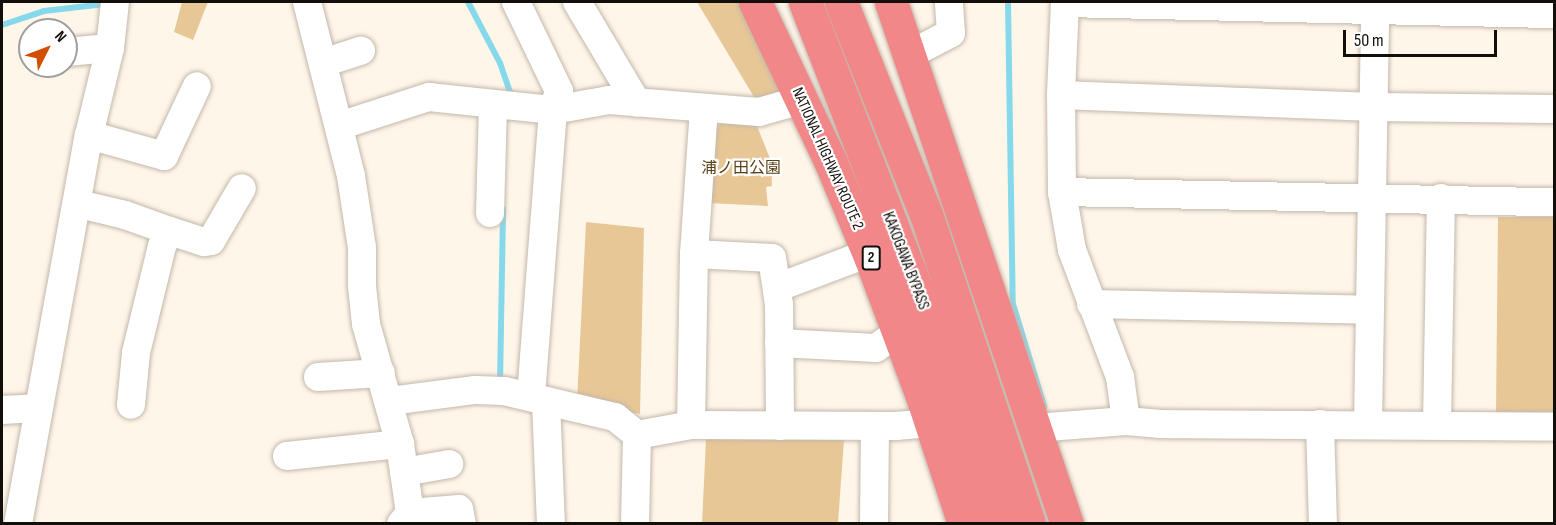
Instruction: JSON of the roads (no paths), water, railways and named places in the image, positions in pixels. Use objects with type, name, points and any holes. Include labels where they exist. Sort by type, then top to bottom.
[{"type":"highway","name":"NATIONAL HIGHWAY ROUTE 2","points":[[755,2],[831,163],[868,253],[898,332],[964,524]]},
{"type":"highway","points":[[777,2],[842,132],[936,340]]},
{"type":"highway","name":"KAKOGAWA BYPASS","points":[[805,2],[936,340],[996,524]]},
{"type":"highway","name":"KAKOGAWA BYPASS","points":[[841,2],[926,214],[1029,524]]},
{"type":"highway","points":[[875,2],[890,39],[926,214]]},
{"type":"highway","points":[[891,2],[1048,427],[1067,524]]},
{"type":"street","points":[[18,524],[38,408],[79,204],[89,135],[93,49],[115,2]]},
{"type":"street","points":[[307,2],[351,176],[362,248],[362,286],[366,324],[390,401],[400,444],[410,520],[459,508],[462,524]]},
{"type":"street","points":[[516,2],[559,91],[553,110],[520,395],[551,524]]},
{"type":"street","points":[[577,2],[637,103]]},
{"type":"street","points":[[909,55],[951,33],[949,2]]},
{"type":"street","points":[[1125,421],[1120,377],[1072,250],[1062,192],[1061,95],[1065,2],[1375,6],[1554,14]]},
{"type":"street","points":[[1368,424],[1368,310],[1375,6]]},
{"type":"street","points":[[323,63],[361,51]]},
{"type":"street","points":[[89,135],[164,156],[191,120],[198,86]]},
{"type":"street","points":[[1061,95],[1374,107],[1554,109]]},
{"type":"street","points":[[339,126],[429,97],[553,110],[609,100],[759,112],[801,100]]},
{"type":"street","points":[[490,213],[493,104]]},
{"type":"street","points":[[691,425],[694,254],[704,108]]},
{"type":"street","points":[[79,204],[125,215],[204,242],[211,241],[242,188]]},
{"type":"street","points":[[1062,192],[1554,202]]},
{"type":"street","points":[[1437,424],[1441,198]]},
{"type":"street","points":[[131,405],[136,354],[162,246],[170,231]]},
{"type":"street","points":[[787,284],[868,253]]},
{"type":"street","points":[[694,254],[772,258],[779,305],[780,426]]},
{"type":"street","points":[[1091,304],[1368,310]]},
{"type":"street","points":[[779,343],[876,348],[898,332]]},
{"type":"street","points":[[318,377],[381,373]]},
{"type":"street","points":[[390,401],[475,390],[520,395],[615,417],[637,435],[691,425],[874,426],[930,423]]},
{"type":"street","points":[[2,410],[38,408]]},
{"type":"street","points":[[1048,427],[1125,421],[1161,424],[1437,424],[1554,427]]},
{"type":"street","points":[[1320,424],[1323,524]]},
{"type":"street","points":[[874,426],[874,524]]},
{"type":"street","points":[[628,511],[637,435]]},
{"type":"street","points":[[287,456],[400,444]]},
{"type":"street","points":[[404,472],[449,464]]},
{"type":"waterway","points":[[468,2],[500,63],[512,98]]},
{"type":"waterway","points":[[1008,2],[1013,304],[1044,406]]},
{"type":"waterway","points":[[2,25],[44,11],[105,4]]},
{"type":"waterway","points":[[500,384],[503,209]]},
{"type":"park label","name":"浦ノ田公園","points":[[741,169]]}]
